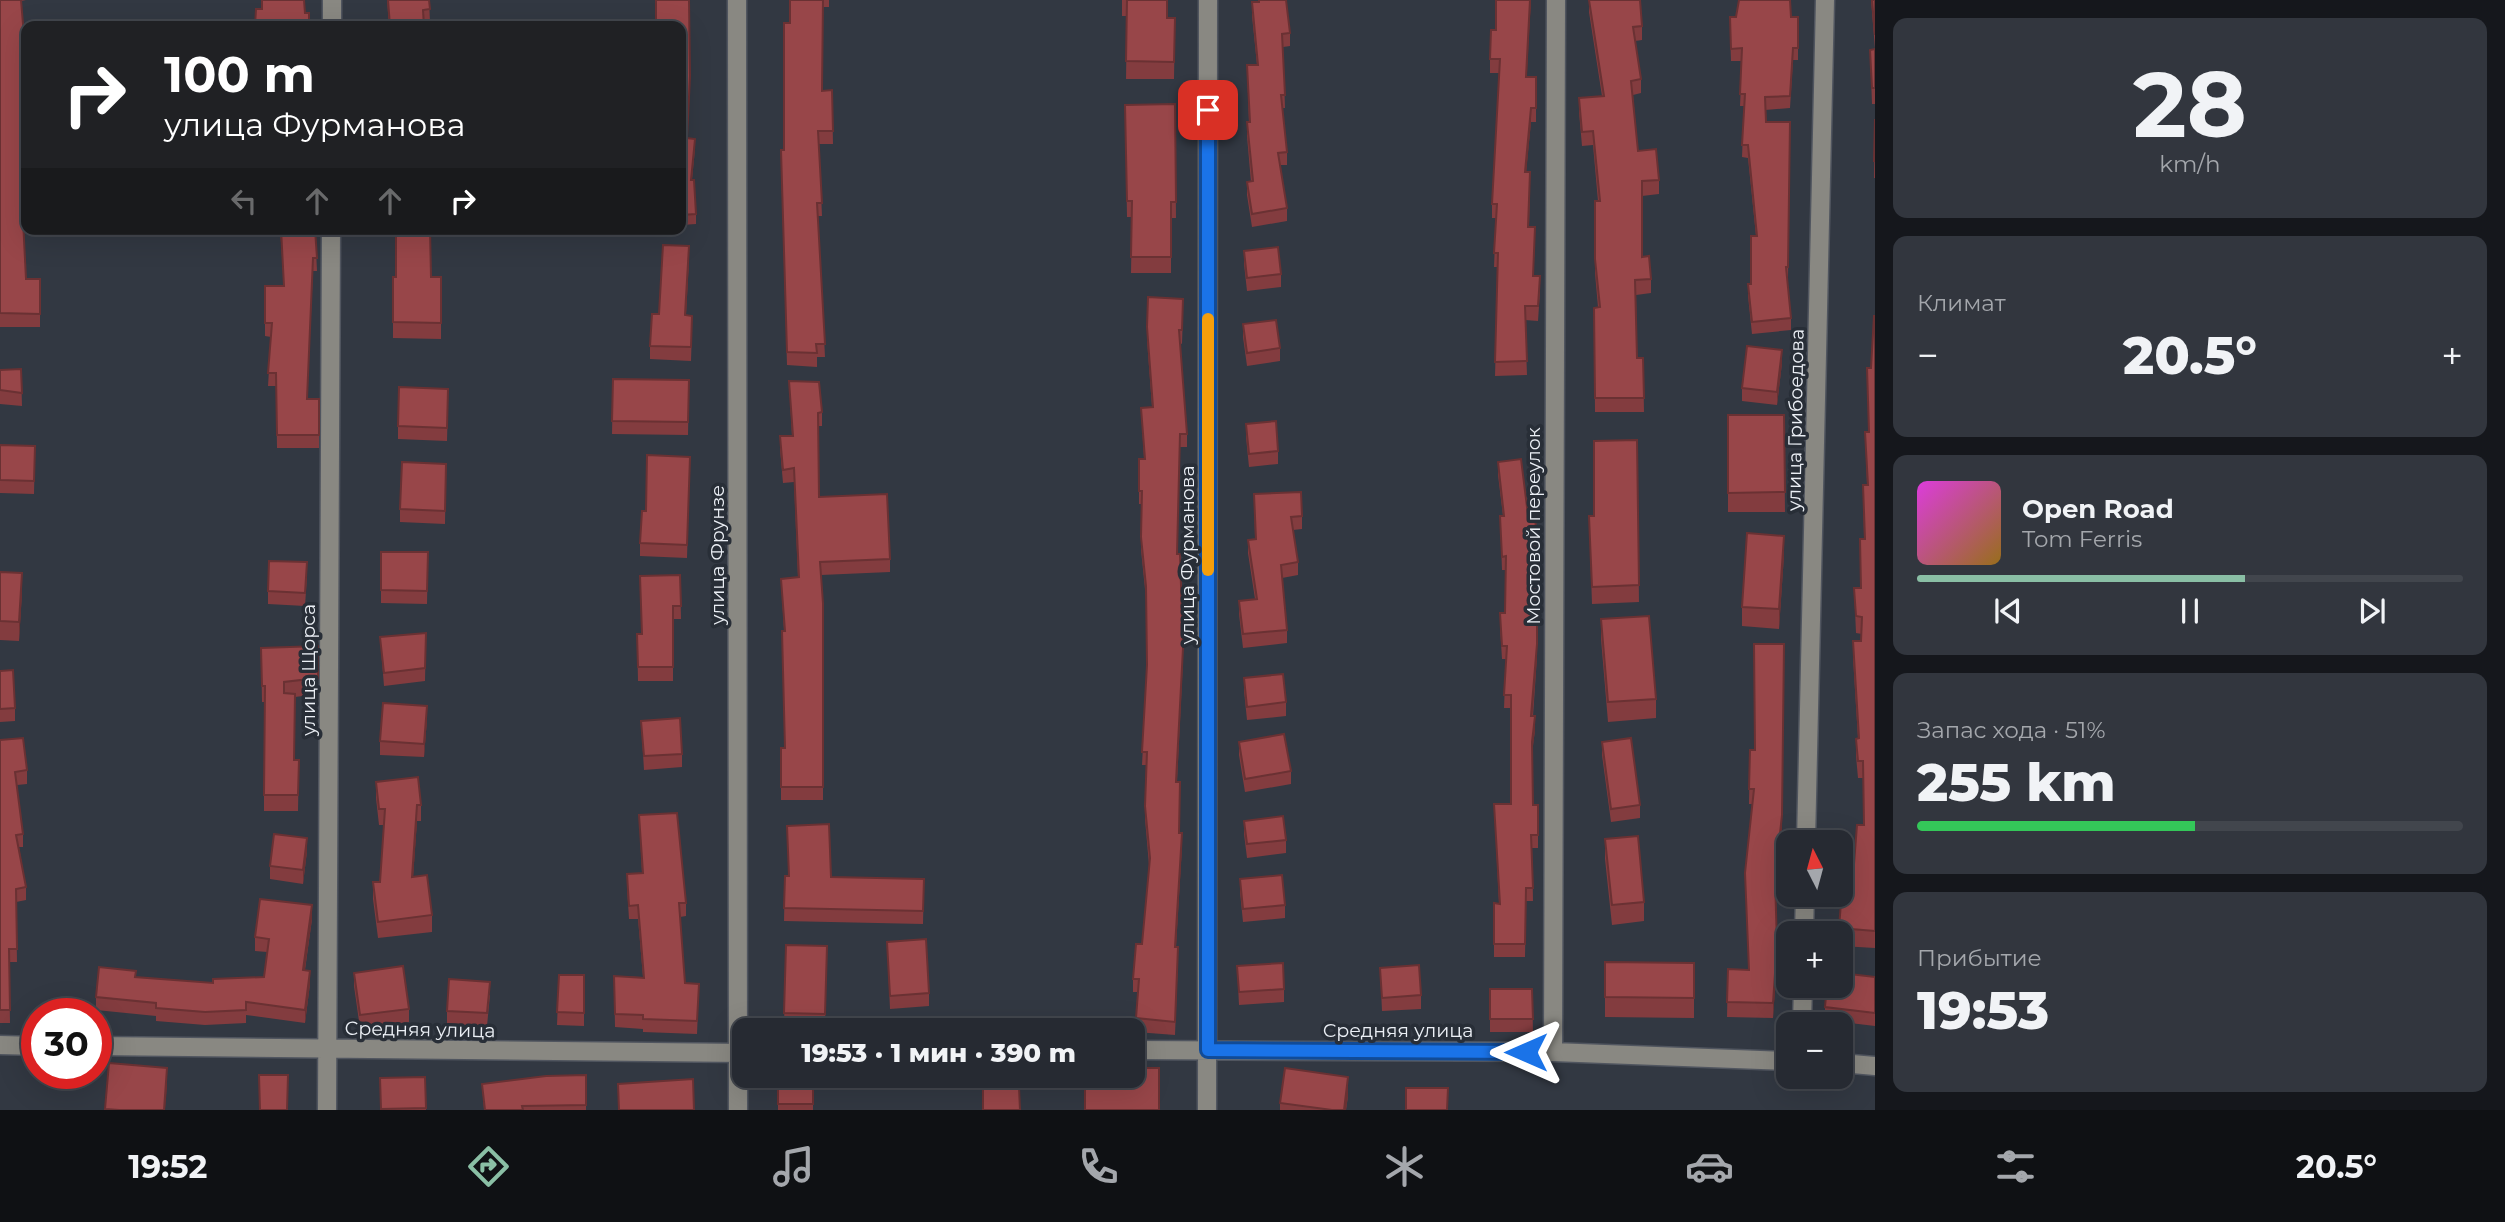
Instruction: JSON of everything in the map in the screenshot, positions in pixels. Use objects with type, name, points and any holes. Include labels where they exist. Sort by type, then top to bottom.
[{"type":"street","points":[[332,0],[332,21]]},
{"type":"street","name":"улица Фрунзе","points":[[737,0],[741,1018]]},
{"type":"street","name":"улица Фурманова","points":[[1207,1110],[1208,0]]},
{"type":"street","name":"Мостовой переулок","points":[[1553,1052],[1556,0]]},
{"type":"street","name":"улица Грибоедова","points":[[1806,830],[1825,0]]},
{"type":"street","name":"улица Щорса","points":[[327,1110],[331,235]]},
{"type":"street","points":[[0,1045],[21,1045]]},
{"type":"street","name":"Средняя улица","points":[[112,1046],[732,1053]]},
{"type":"street","name":"Средняя улица","points":[[1145,1050],[1553,1052],[1776,1060]]},
{"type":"street","points":[[1853,1064],[1875,1066]]},
{"type":"street","name":"улица Фрунзе","points":[[738,1110],[739,1088]]},
{"type":"building","points":[[0,0],[21,0],[21,235],[24,235],[26,279],[40,279],[40,314],[0,313]]},
{"type":"building","points":[[262,0],[304,0],[309,21],[255,21],[256,9],[262,9]]},
{"type":"building","points":[[388,0],[429,0],[430,9],[423,10],[424,21],[390,21]]},
{"type":"building","points":[[656,0],[689,0],[690,76],[687,138],[695,139],[691,180],[694,180],[696,214],[686,215],[686,21],[656,21]]},
{"type":"building","points":[[790,0],[823,0],[822,91],[832,90],[833,131],[818,131],[822,203],[817,203],[825,344],[816,344],[817,353],[787,352],[781,150],[784,150],[784,23],[790,23]]},
{"type":"building","points":[[1127,0],[1167,0],[1167,18],[1175,18],[1174,62],[1126,61]]},
{"type":"building","points":[[1286,0],[1290,33],[1282,34],[1285,95],[1281,95],[1287,152],[1278,153],[1287,208],[1252,214],[1247,182],[1253,181],[1247,122],[1250,122],[1247,65],[1258,65],[1252,2]]},
{"type":"building","points":[[1496,0],[1530,0],[1526,77],[1536,77],[1536,108],[1531,108],[1525,172],[1530,172],[1528,227],[1535,227],[1533,276],[1540,276],[1538,306],[1525,306],[1527,361],[1495,362],[1498,253],[1494,253],[1497,204],[1492,204],[1500,59],[1490,59],[1491,30],[1496,30]]},
{"type":"building","points":[[1589,0],[1640,0],[1642,26],[1633,27],[1641,79],[1631,81],[1638,151],[1656,149],[1659,180],[1642,181],[1642,257],[1649,256],[1651,279],[1635,280],[1637,358],[1643,358],[1644,398],[1595,398],[1594,308],[1600,307],[1595,259],[1595,201],[1600,201],[1593,131],[1582,132],[1579,98],[1604,96]]},
{"type":"building","points":[[1739,0],[1790,0],[1791,17],[1798,17],[1798,48],[1793,48],[1790,96],[1765,97],[1766,122],[1790,122],[1786,267],[1791,318],[1752,322],[1748,284],[1751,284],[1751,236],[1757,236],[1748,145],[1742,145],[1745,94],[1740,94],[1742,48],[1731,49],[1730,17],[1736,17]]},
{"type":"building","points":[[1872,0],[1875,0],[1875,35]]},
{"type":"building","points":[[1875,49],[1875,88],[1872,88],[1870,50]]},
{"type":"building","points":[[1175,104],[1176,202],[1171,202],[1171,257],[1131,257],[1132,201],[1127,201],[1125,105]]},
{"type":"building","points":[[281,235],[315,235],[317,258],[313,258],[307,399],[319,399],[319,435],[277,435],[276,373],[268,373],[272,323],[265,323],[265,286],[284,286]]},
{"type":"building","points":[[396,235],[430,235],[431,277],[441,277],[441,323],[393,322],[393,277],[396,277]]},
{"type":"building","points":[[663,245],[689,246],[685,315],[692,316],[691,347],[650,346],[652,314],[659,314]]},
{"type":"building","points":[[1278,247],[1281,274],[1247,278],[1244,251]]},
{"type":"building","points":[[1148,297],[1183,299],[1182,330],[1179,330],[1187,434],[1180,434],[1177,554],[1180,554],[1183,648],[1176,782],[1180,782],[1179,833],[1182,833],[1175,947],[1178,947],[1175,1022],[1136,1018],[1139,979],[1133,979],[1136,944],[1142,944],[1150,858],[1145,806],[1147,752],[1142,752],[1147,665],[1146,586],[1141,537],[1142,491],[1139,491],[1139,459],[1145,459],[1141,408],[1153,407],[1147,327]]},
{"type":"building","points":[[1875,316],[1875,931],[1853,929],[1853,921],[1840,921],[1841,907],[1853,907],[1857,825],[1864,825],[1863,761],[1858,761],[1856,739],[1859,738],[1853,641],[1861,641],[1862,617],[1856,616],[1854,588],[1861,588],[1860,539],[1865,539],[1863,485],[1868,485],[1865,432],[1869,432],[1867,368],[1871,368]]},
{"type":"building","points":[[1276,320],[1280,348],[1247,353],[1243,324]]},
{"type":"building","points":[[1747,346],[1782,350],[1777,392],[1742,388]]},
{"type":"building","points":[[21,369],[22,393],[0,390],[0,370]]},
{"type":"building","points":[[613,379],[689,380],[688,422],[612,421]]},
{"type":"building","points":[[789,381],[819,382],[822,412],[818,413],[819,497],[887,494],[890,559],[820,562],[823,603],[823,787],[781,787],[781,748],[785,748],[782,631],[785,631],[781,579],[799,577],[794,468],[783,470],[780,436],[793,436]]},
{"type":"building","points":[[399,387],[448,389],[447,428],[398,426]]},
{"type":"building","points":[[1728,415],[1784,415],[1785,492],[1728,493]]},
{"type":"building","points":[[1276,421],[1278,451],[1249,454],[1246,424]]},
{"type":"building","points":[[1637,440],[1639,585],[1592,587],[1589,516],[1594,516],[1594,441]]},
{"type":"building","points":[[0,445],[35,446],[34,481],[0,480]]},
{"type":"building","points":[[647,455],[690,457],[687,545],[640,543],[642,511],[646,511]]},
{"type":"building","points":[[1521,459],[1528,515],[1535,514],[1537,548],[1537,644],[1531,716],[1535,716],[1532,742],[1533,805],[1538,805],[1538,835],[1531,835],[1533,888],[1526,888],[1525,944],[1494,944],[1494,903],[1500,904],[1494,804],[1511,804],[1511,695],[1504,695],[1507,646],[1502,646],[1500,613],[1505,613],[1506,556],[1502,557],[1500,516],[1504,516],[1498,462]]},
{"type":"building","points":[[402,462],[446,464],[445,511],[400,509]]},
{"type":"building","points":[[1301,492],[1302,516],[1291,517],[1298,562],[1281,565],[1287,630],[1243,634],[1239,601],[1257,599],[1248,540],[1256,539],[1254,494]]},
{"type":"building","points":[[1747,533],[1784,536],[1779,609],[1742,607]]},
{"type":"building","points":[[381,552],[428,552],[427,591],[381,590]]},
{"type":"building","points":[[269,561],[307,562],[305,593],[268,591]]},
{"type":"building","points":[[0,572],[22,573],[19,622],[0,621]]},
{"type":"building","points":[[680,575],[681,606],[673,606],[673,667],[638,667],[637,634],[642,634],[640,576]]},
{"type":"building","points":[[1649,616],[1656,699],[1608,702],[1601,619]]},
{"type":"building","points":[[426,633],[425,668],[384,673],[380,637]]},
{"type":"building","points":[[1754,644],[1784,644],[1782,815],[1780,830],[1776,830],[1776,959],[1773,1003],[1727,1002],[1728,969],[1749,970],[1745,873],[1754,789],[1749,789],[1750,750],[1755,750]]},
{"type":"building","points":[[318,646],[318,678],[284,682],[284,693],[295,694],[294,760],[299,760],[298,795],[264,795],[265,686],[262,686],[261,648]]},
{"type":"building","points":[[13,670],[15,708],[0,709],[0,671]]},
{"type":"building","points":[[1283,674],[1286,702],[1247,707],[1244,678]]},
{"type":"building","points":[[383,703],[427,706],[424,744],[380,741]]},
{"type":"building","points":[[680,718],[682,754],[644,756],[641,721]]},
{"type":"building","points":[[1284,734],[1291,771],[1245,779],[1239,742]]},
{"type":"building","points":[[23,738],[27,770],[15,772],[23,834],[16,835],[26,887],[16,889],[17,949],[9,949],[10,1010],[0,1010],[0,740]]},
{"type":"building","points":[[1631,738],[1640,805],[1611,809],[1602,742]]},
{"type":"building","points":[[418,777],[421,805],[417,805],[412,877],[427,875],[432,915],[378,922],[373,882],[380,882],[385,809],[379,809],[376,782]]},
{"type":"building","points":[[677,813],[686,903],[679,903],[685,983],[699,984],[697,1021],[643,1019],[643,1015],[615,1014],[614,976],[644,978],[638,905],[629,906],[627,874],[643,873],[639,815]]},
{"type":"building","points":[[1283,816],[1286,840],[1247,844],[1244,821]]},
{"type":"building","points":[[829,824],[831,877],[924,879],[923,911],[784,908],[785,876],[789,876],[787,826]]},
{"type":"building","points":[[274,834],[307,838],[303,870],[270,866]]},
{"type":"building","points":[[1638,836],[1644,902],[1612,905],[1605,839]]},
{"type":"building","points":[[1282,875],[1285,905],[1243,909],[1240,879]]},
{"type":"building","points":[[260,899],[312,905],[303,970],[310,971],[305,1010],[246,1002],[246,1010],[205,1012],[156,1008],[156,1003],[96,997],[99,967],[136,971],[135,977],[213,983],[213,979],[264,977],[269,939],[255,937]]},
{"type":"building","points":[[926,939],[929,993],[890,996],[887,942]]},
{"type":"building","points":[[786,945],[827,946],[825,1014],[784,1013]]},
{"type":"building","points":[[1605,962],[1694,963],[1694,998],[1605,997]]},
{"type":"building","points":[[1283,963],[1284,989],[1239,992],[1237,966]]},
{"type":"building","points":[[1419,965],[1421,995],[1382,998],[1380,968]]},
{"type":"building","points":[[403,966],[409,1009],[360,1015],[354,973]]},
{"type":"building","points":[[1853,974],[1875,977],[1875,1013],[1825,1007],[1826,998],[1853,998]]},
{"type":"building","points":[[559,975],[584,975],[584,1013],[557,1012]]},
{"type":"building","points":[[449,979],[490,982],[487,1013],[447,1011]]},
{"type":"building","points":[[1490,989],[1532,989],[1533,1019],[1490,1019]]},
{"type":"building","points":[[112,1063],[167,1068],[164,1110],[105,1109],[107,1089],[112,1089]]},
{"type":"building","points":[[1145,1068],[1159,1068],[1159,1110],[1085,1110],[1085,1088],[1145,1088]]},
{"type":"building","points":[[1285,1068],[1348,1077],[1344,1110],[1280,1103]]},
{"type":"building","points":[[259,1075],[288,1075],[287,1110],[260,1110]]},
{"type":"building","points":[[586,1075],[586,1105],[522,1106],[523,1110],[485,1110],[482,1084],[546,1076]]},
{"type":"building","points":[[425,1077],[426,1108],[381,1109],[380,1078]]},
{"type":"building","points":[[693,1079],[694,1110],[619,1110],[618,1084]]},
{"type":"building","points":[[778,1088],[813,1088],[813,1104],[778,1104]]},
{"type":"building","points":[[983,1088],[1019,1088],[1020,1110],[983,1110]]},
{"type":"building","points":[[1406,1088],[1448,1088],[1447,1110],[1406,1110]]},
{"type":"slow traffic","points":[[1208,319],[1208,570]]},
{"type":"route","points":[[1208,110],[1208,1050],[1526,1052]]}]
